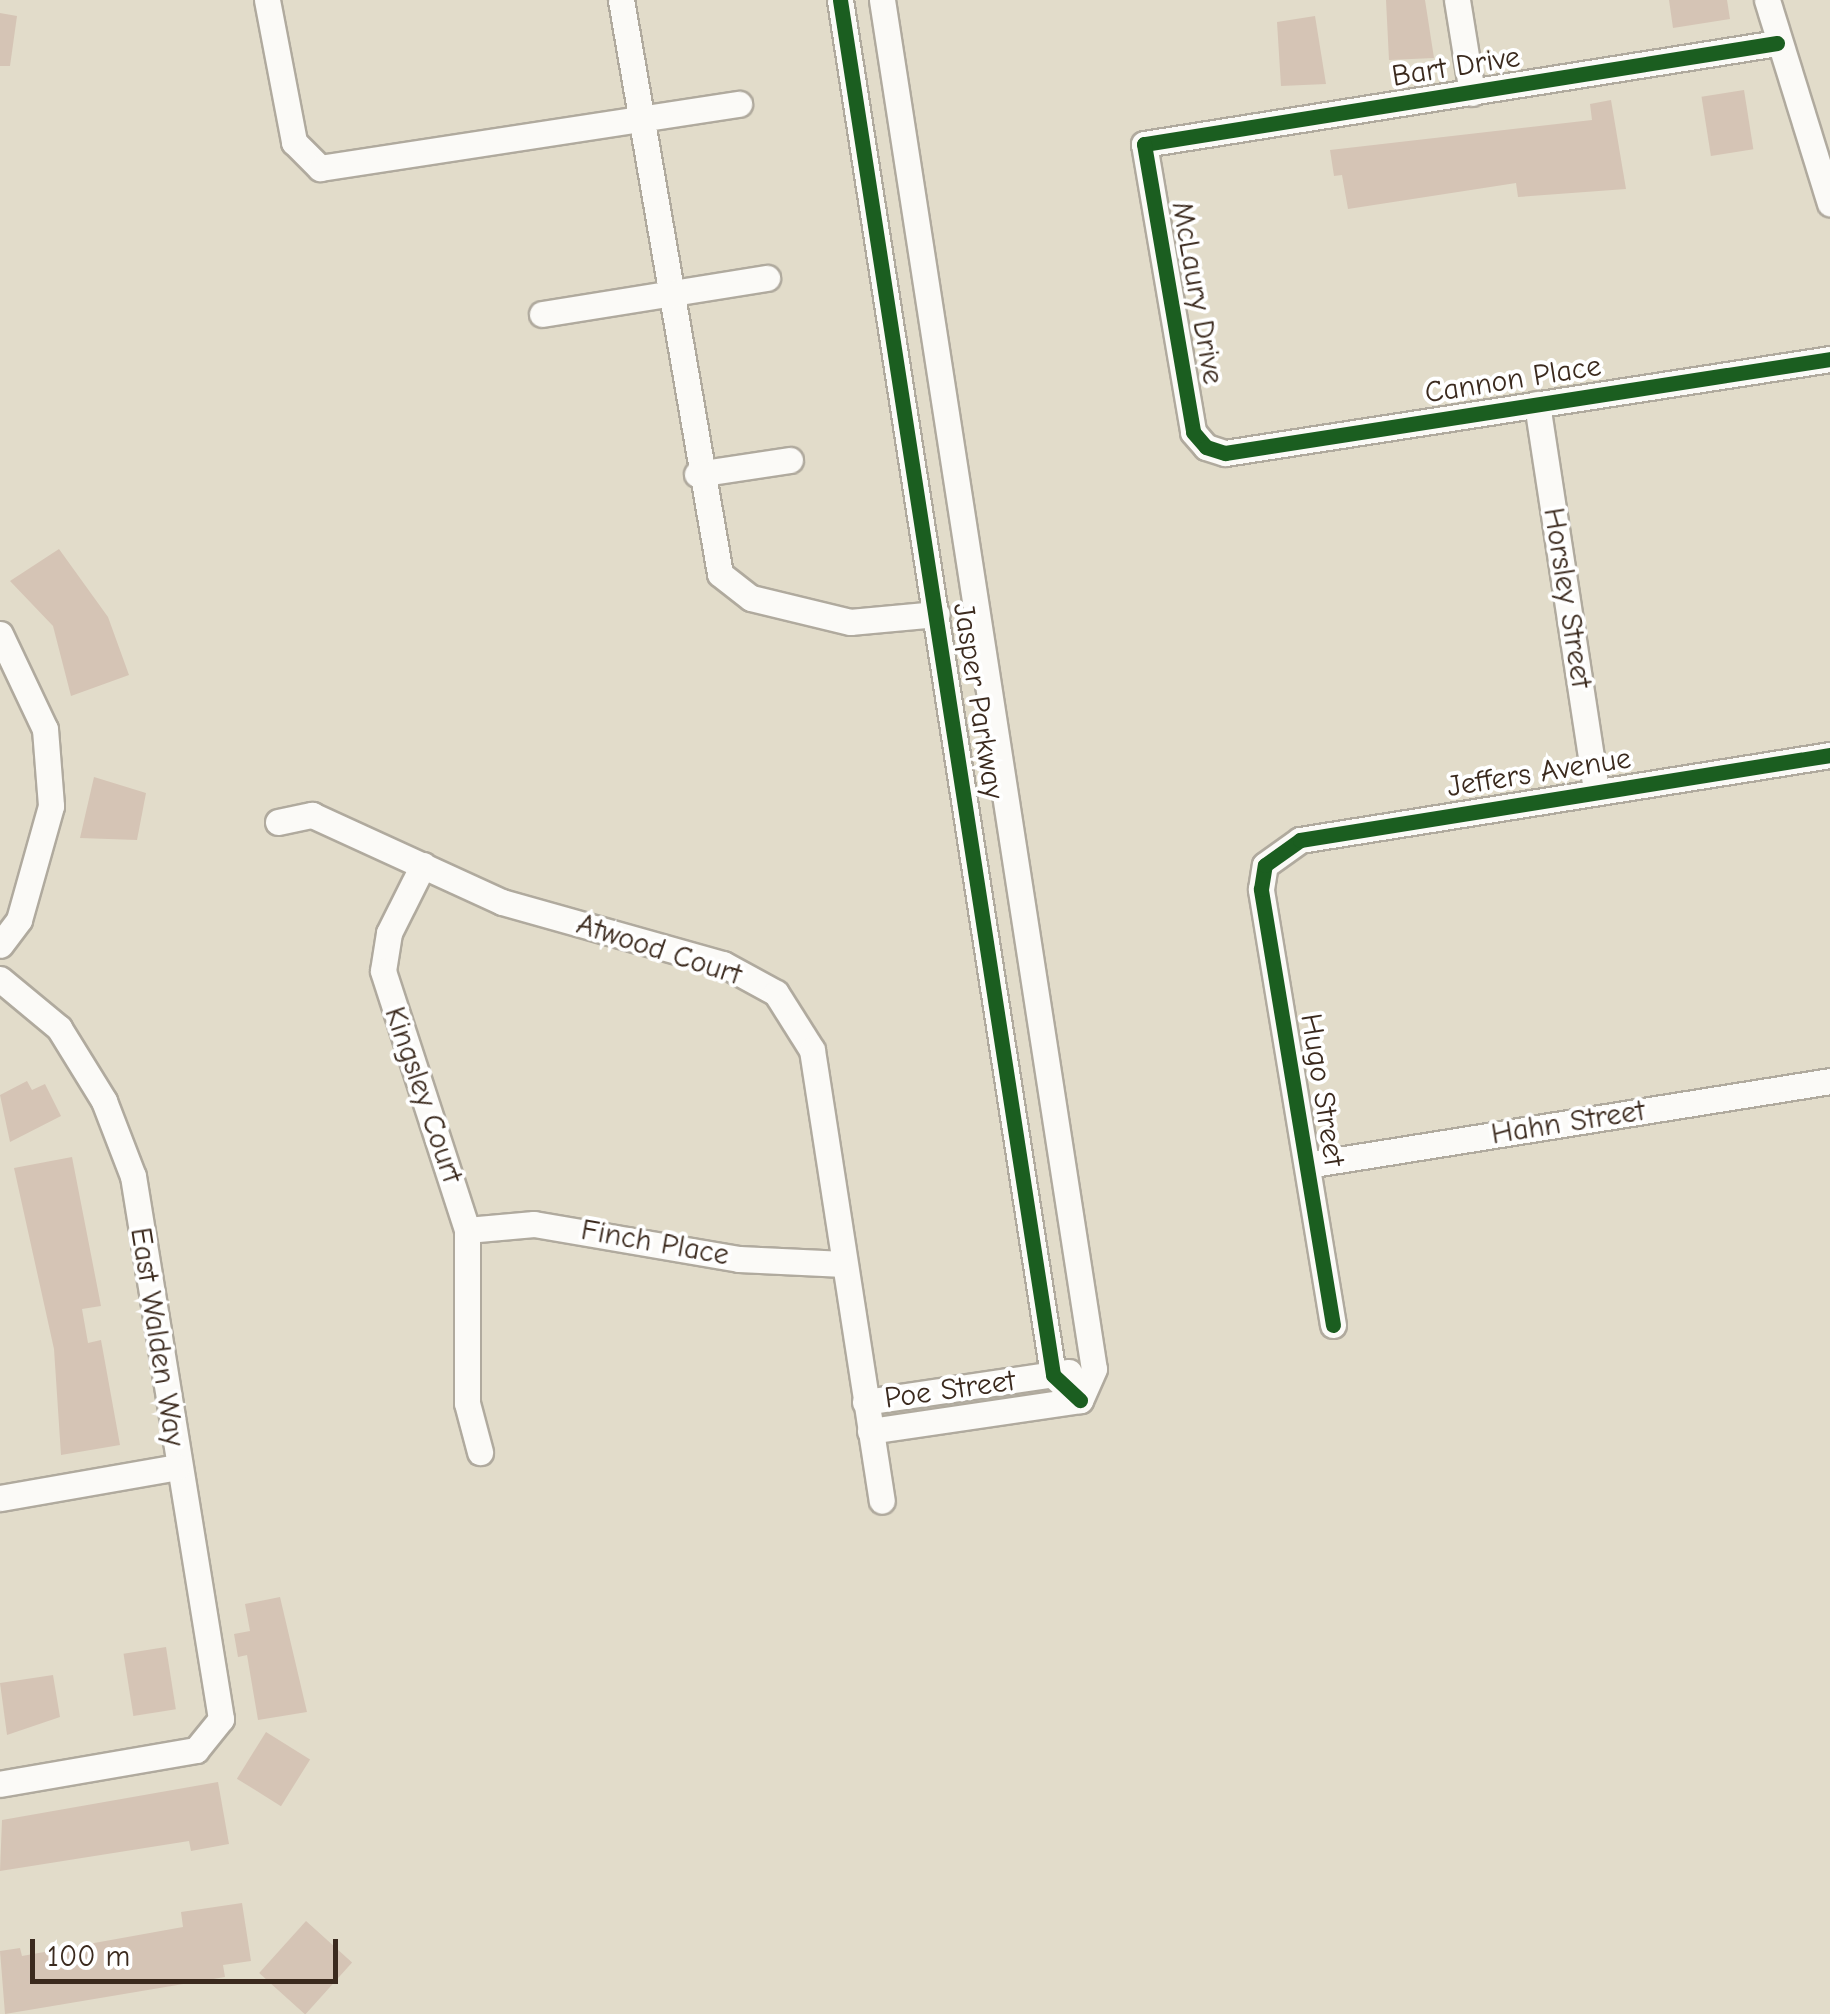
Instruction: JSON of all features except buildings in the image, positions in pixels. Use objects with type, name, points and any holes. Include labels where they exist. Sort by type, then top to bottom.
[{"type":"street","points":[[268,0],[294,142],[320,168],[738,104]]},
{"type":"street","points":[[621,0],[710,553],[751,598],[850,622],[937,614]]},
{"type":"street","name":"Jasper Parkway","points":[[840,0],[1053,1375]]},
{"type":"street","name":"Jasper Parkway","points":[[882,0],[1094,1368]]},
{"type":"street","points":[[1457,0],[1472,93]]},
{"type":"street","points":[[1766,0],[1830,203]]},
{"type":"street","name":"Bart Drive","points":[[1144,144],[1777,43]]},
{"type":"street","name":"McLaury Drive","points":[[1144,144],[1193,432],[1206,447]]},
{"type":"street","points":[[542,314],[767,278]]},
{"type":"street","name":"Cannon Place","points":[[1206,447],[1225,452],[1830,359]]},
{"type":"street","name":"Horsley Street","points":[[1537,404],[1596,791]]},
{"type":"street","points":[[697,474],[790,460]]},
{"type":"street","points":[[0,634],[45,729],[50,806],[19,920],[0,945]]},
{"type":"street","name":"Jeffers Avenue","points":[[1266,865],[1300,840],[1830,755]]},
{"type":"street","name":"Atwood Court","points":[[278,822],[312,815],[502,902],[723,964],[776,993],[812,1050],[882,1501]]},
{"type":"street","name":"Kingsley Court","points":[[422,865],[389,933],[383,971],[467,1230],[468,1403],[480,1452]]},
{"type":"street","name":"Hugo Street","points":[[1266,865],[1261,888],[1333,1325]]},
{"type":"street","name":"East Walden Way","points":[[0,979],[59,1028],[104,1101],[133,1176],[221,1718],[214,1736],[196,1750],[0,1784]]},
{"type":"street","name":"Hahn Street","points":[[1307,1164],[1830,1082]]},
{"type":"street","name":"Finch Place","points":[[467,1230],[534,1224],[738,1258],[844,1264]]},
{"type":"street","points":[[1053,1375],[1080,1400],[1094,1368]]},
{"type":"street","name":"Poe Street","points":[[864,1402],[1094,1368]]},
{"type":"street","name":"Poe Street","points":[[870,1431],[1080,1400]]},
{"type":"street","points":[[0,1498],[178,1467]]},
{"type":"cycle path","points":[[840,0],[1053,1375],[1080,1400]]},
{"type":"cycle path","points":[[1777,43],[1144,144],[1193,432],[1206,447],[1225,453],[1830,359]]},
{"type":"cycle path","points":[[1333,1325],[1261,889],[1265,865],[1300,840],[1830,755]]}]
